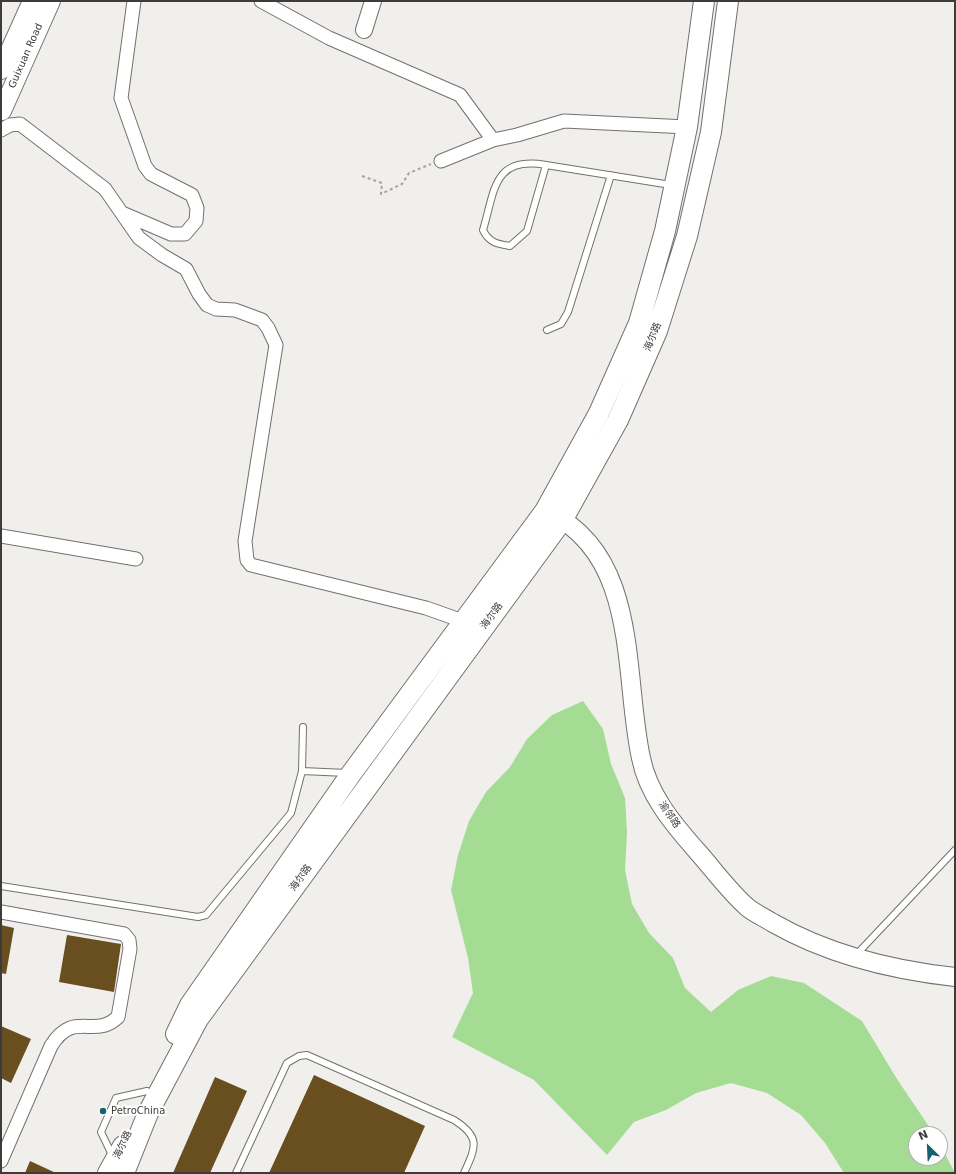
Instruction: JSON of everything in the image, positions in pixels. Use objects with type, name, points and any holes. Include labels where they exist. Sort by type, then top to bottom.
[{"type":"main road","name":"Guixuan Road","points":[[1,70],[32,1]]},
{"type":"main road","name":"Guixuan Road","points":[[1,111],[51,1]]},
{"type":"main road","name":"海尔路","points":[[116,1169],[147,1092],[190,1005],[351,774],[463,622],[554,515],[639,323],[665,231],[688,127],[704,1]]},
{"type":"main road","name":"海尔路","points":[[116,1169],[148,1113],[198,1019],[554,515],[618,420],[657,331],[687,236],[710,132],[728,1]]},
{"type":"main road","name":"渝邻路","points":[[554,515],[595,551],[608,573],[617,598],[622,622],[641,759],[651,788],[672,823],[747,908],[798,937],[854,958],[913,972],[955,977]]},
{"type":"street","points":[[122,213],[171,234],[186,234],[196,221],[198,208],[192,195],[151,174],[145,166],[121,98],[134,1]]},
{"type":"street","points":[[261,1],[329,38],[460,95],[493,140]]},
{"type":"street","points":[[364,30],[373,1]]},
{"type":"street","points":[[441,161],[493,140],[517,135],[564,121],[688,127]]},
{"type":"street","points":[[1,130],[10,125],[20,124],[106,189],[139,238],[162,255],[186,269],[199,294],[208,305],[216,309],[235,310],[262,320],[268,328],[276,345],[245,541],[247,560],[251,565],[426,608],[463,622]]},
{"type":"street","points":[[1,536],[136,559]]},
{"type":"street","points":[[1,912],[124,934],[129,940],[130,949],[118,1017],[112,1023],[105,1025],[69,1026],[57,1036],[51,1046],[1,1161]]},
{"type":"lane","points":[[546,165],[527,231],[510,246],[496,244],[486,238],[483,230],[497,183],[502,172],[512,166],[538,163],[675,186]]},
{"type":"lane","points":[[547,330],[561,324],[568,312],[611,175]]},
{"type":"lane","points":[[1,886],[198,917],[206,915],[291,813],[302,770],[303,727]]},
{"type":"lane","points":[[302,770],[351,774]]},
{"type":"lane","points":[[854,958],[955,850]]},
{"type":"lane","points":[[236,1173],[287,1063],[300,1056],[307,1055],[454,1120],[463,1126],[471,1134],[474,1142],[473,1152],[464,1173]]},
{"type":"path","points":[[362,176],[382,184],[381,194],[402,184],[409,173],[441,161]]},
{"type":"green space","points":[[583,701],[603,729],[611,764],[625,798],[627,832],[625,870],[632,904],[649,933],[673,958],[685,988],[711,1012],[738,990],[771,976],[804,983],[862,1021],[897,1079],[929,1126],[908,1126],[908,1166],[948,1166],[948,1159],[955,1173],[844,1173],[825,1143],[801,1115],[767,1093],[731,1083],[696,1093],[666,1110],[634,1122],[607,1155],[534,1080],[452,1037],[473,993],[468,958],[451,890],[458,855],[469,821],[486,792],[510,767],[527,739],[552,715]]},
{"type":"building","points":[[1,925],[14,928],[6,974],[1,973]]},
{"type":"building","points":[[67,935],[121,944],[114,992],[59,982]]},
{"type":"building","points":[[1,1026],[31,1039],[11,1083],[1,1078]]},
{"type":"building","points":[[314,1075],[425,1126],[404,1173],[269,1173]]},
{"type":"building","points":[[215,1077],[247,1091],[210,1173],[173,1173]]},
{"type":"building","points":[[30,1161],[56,1173],[25,1173]]},
{"type":"place","name":"PetroChina","points":[[103,1111]]}]
